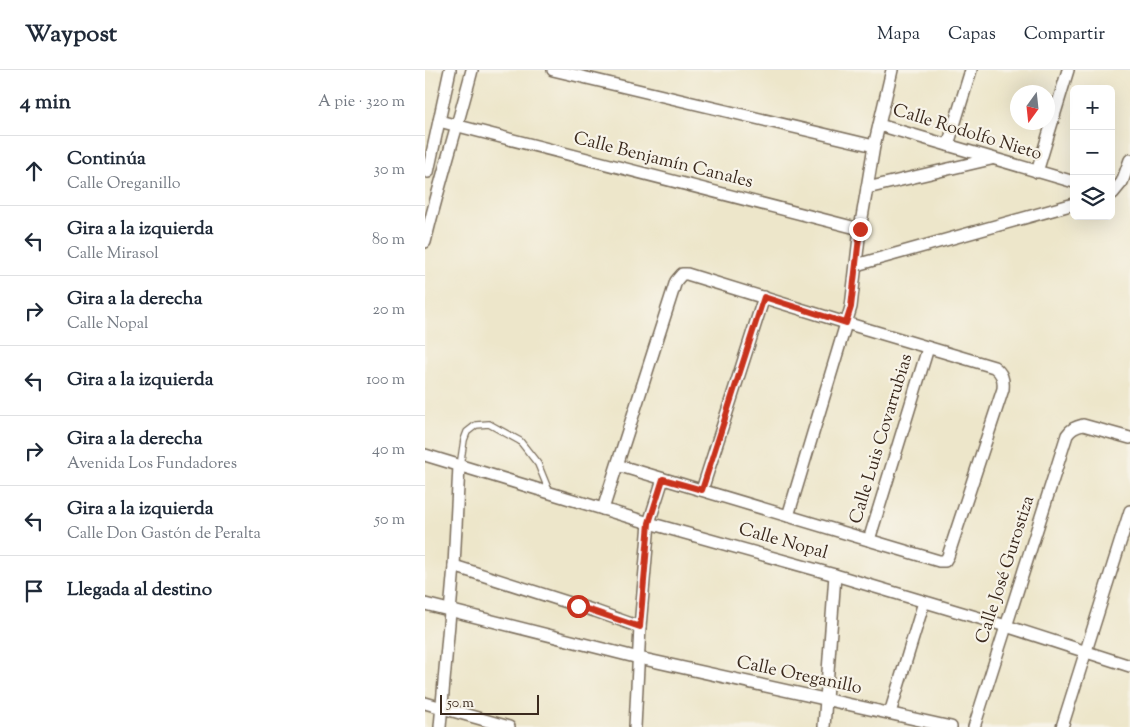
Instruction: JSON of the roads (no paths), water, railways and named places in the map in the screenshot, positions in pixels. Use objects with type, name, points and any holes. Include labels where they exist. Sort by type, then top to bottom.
[{"type":"street","points":[[441,176],[426,172],[450,70]]},
{"type":"street","points":[[425,242],[441,176],[472,70]]},
{"type":"street","points":[[553,70],[874,146]]},
{"type":"street","points":[[788,516],[851,307],[860,229],[874,146],[892,70]]},
{"type":"street","points":[[948,145],[971,70]]},
{"type":"street","points":[[1037,172],[1068,70]]},
{"type":"street","name":"Calle Benjamín Canales","points":[[439,121],[860,229]]},
{"type":"street","name":"Calle Rodolfo Nieto","points":[[879,125],[1070,181]]},
{"type":"street","points":[[867,188],[993,159]]},
{"type":"street","points":[[1115,190],[1122,182],[1130,160]]},
{"type":"street","points":[[856,265],[1070,205]]},
{"type":"street","points":[[603,509],[676,281],[682,274],[764,297],[928,348]]},
{"type":"street","points":[[702,490],[764,297]]},
{"type":"street","name":"Calle Nopal","points":[[617,465],[939,561],[945,561],[1003,389],[1002,376],[994,367],[928,348]]},
{"type":"street","name":"Calle Luis Covarrubias","points":[[869,540],[928,348]]},
{"type":"street","name":"Calle José Gurostiza","points":[[974,727],[1070,430],[1075,427],[1091,426],[1130,438]]},
{"type":"street","name":"Calle Nopal","points":[[425,455],[649,523],[835,575],[1006,626],[1130,666]]},
{"type":"street","points":[[440,727],[454,566],[459,466]]},
{"type":"street","points":[[635,727],[640,627],[649,523],[663,479]]},
{"type":"street","points":[[1061,727],[1130,511]]},
{"type":"street","points":[[454,566],[640,627]]},
{"type":"street","points":[[824,727],[835,575]]},
{"type":"street","points":[[889,714],[924,602]]},
{"type":"street","name":"Calle Oreganillo","points":[[425,604],[639,658],[951,727]]},
{"type":"street","points":[[425,703],[509,727]]},
{"type":"lane","points":[[459,466],[467,432],[476,425],[489,424],[521,441],[538,464],[549,492]]}]
